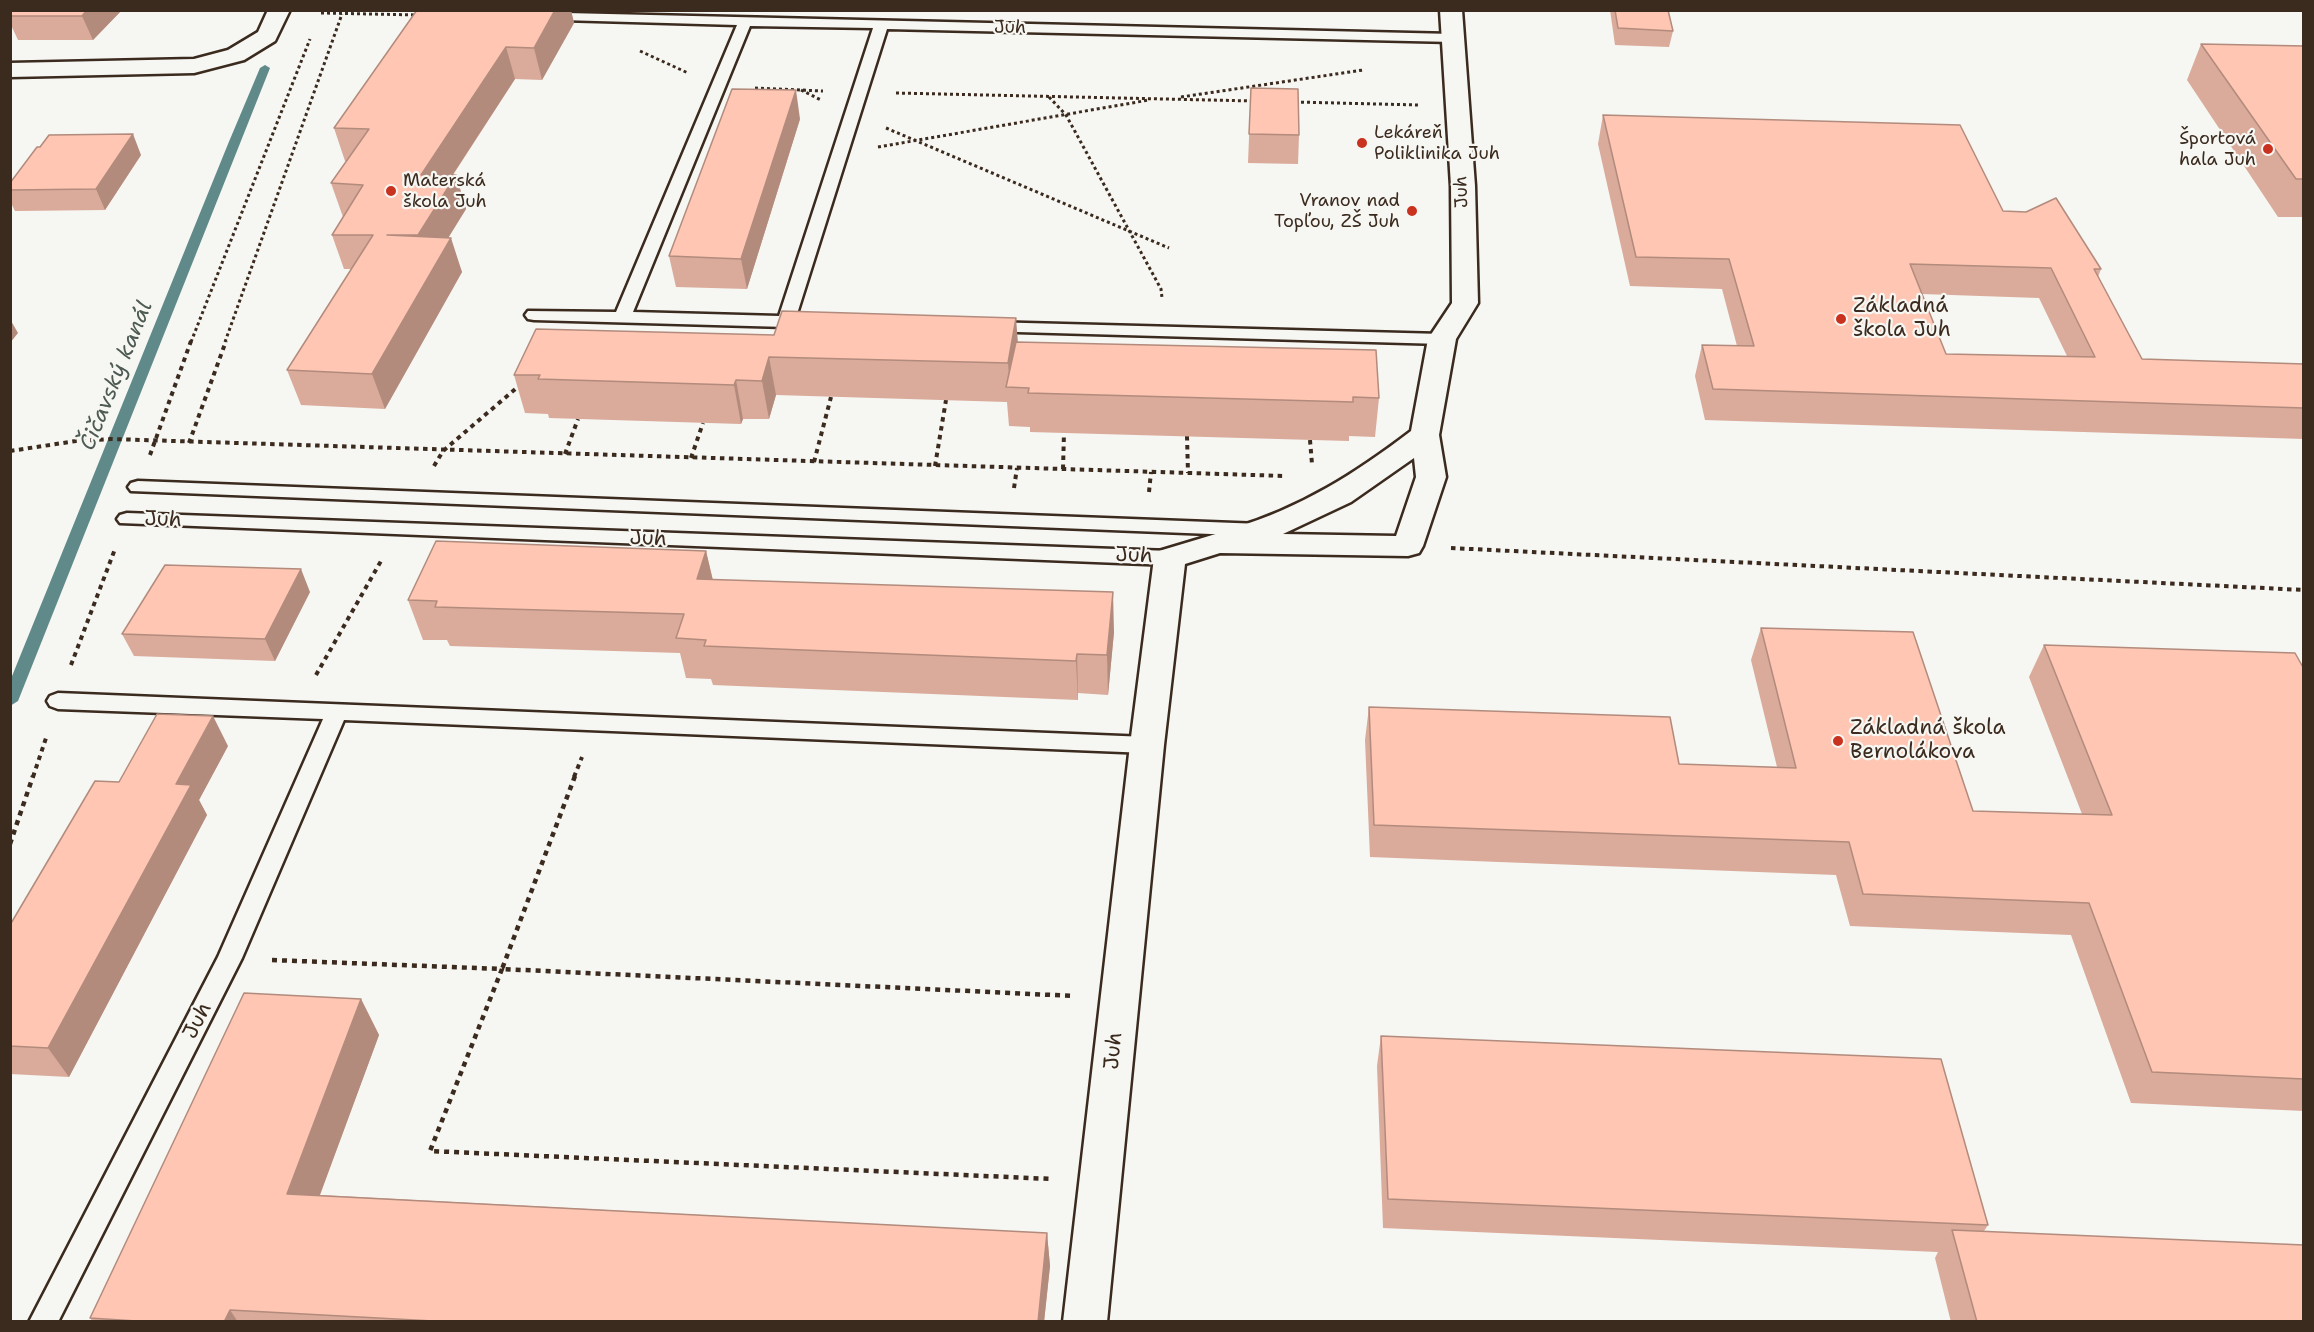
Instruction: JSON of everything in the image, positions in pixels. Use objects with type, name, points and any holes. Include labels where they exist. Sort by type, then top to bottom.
[{"type":"street","points":[[10,70],[194,66],[236,56],[267,36],[279,10]]},
{"type":"street","name":"Juh","points":[[1085,1322],[1147,745],[1170,558],[1219,543],[1408,546],[1431,477],[1425,435],[1442,339],[1465,303],[1462,186],[1451,10]]},
{"type":"street","points":[[1219,543],[1264,530],[1348,492],[1425,435]]},
{"type":"lane","name":"Juh","points":[[566,16],[881,26],[1454,38]]},
{"type":"lane","points":[[622,318],[716,87],[745,22]]},
{"type":"lane","points":[[786,322],[881,26]]},
{"type":"lane","points":[[534,315],[822,323]]},
{"type":"lane","points":[[975,327],[1442,339]]},
{"type":"lane","points":[[138,487],[1264,530]]},
{"type":"lane","name":"Juh","points":[[127,519],[1170,558]]},
{"type":"lane","points":[[58,701],[1147,745]]},
{"type":"lane","name":"Juh","points":[[43,1322],[230,958],[337,712]]},
{"type":"path","points":[[316,23],[321,12],[425,15]]},
{"type":"path","points":[[189,443],[342,14]]},
{"type":"path","points":[[138,487],[185,357],[313,33]]},
{"type":"path","points":[[630,47],[716,87]]},
{"type":"path","points":[[1169,98],[1364,70]]},
{"type":"path","points":[[1164,332],[1161,289],[1066,115],[1048,96],[1265,101]]},
{"type":"path","points":[[840,154],[1158,98]]},
{"type":"path","points":[[1289,102],[1456,106]]},
{"type":"path","points":[[916,140],[1169,248]]},
{"type":"path","points":[[814,462],[831,397]]},
{"type":"path","points":[[935,466],[946,400]]},
{"type":"path","points":[[565,454],[578,419]]},
{"type":"path","points":[[691,458],[703,423]]},
{"type":"path","points":[[1063,470],[1064,433]]},
{"type":"path","points":[[1187,436],[1188,474]]},
{"type":"path","points":[[10,451],[83,440],[140,438],[155,442],[1290,476]]},
{"type":"path","points":[[1310,440],[1312,468]]},
{"type":"path","points":[[10,844],[58,701],[127,519]]},
{"type":"path","points":[[1408,546],[2304,590]]},
{"type":"path","points":[[595,723],[430,1151],[1101,1181]]},
{"type":"path","points":[[230,958],[1120,998]]},
{"type":"building","points":[[12,10],[87,10],[82,16],[10,16]]},
{"type":"building","points":[[417,10],[555,10],[534,48],[506,47],[421,175],[456,175],[418,235],[387,235],[451,238],[372,374],[287,370],[373,235],[332,235],[363,185],[331,183],[369,129],[334,128]]},
{"type":"building","points":[[1615,10],[1668,10],[1673,31],[1618,28]]},
{"type":"building","points":[[2201,44],[2304,46],[2304,179],[2296,179]]},
{"type":"building","points":[[1251,88],[1298,89],[1299,135],[1249,134]]},
{"type":"building","points":[[732,89],[796,90],[741,259],[669,256]]},
{"type":"building","points":[[1603,115],[1960,125],[2003,211],[2026,212],[2056,198],[2101,269],[2094,269],[2142,359],[2304,364],[2304,408],[1713,389],[1702,345],[1754,346],[1729,259],[1636,257]],"holes":[[[1910,264],[2051,268],[2095,357],[1946,354]]]},
{"type":"building","points":[[133,134],[96,189],[10,190],[10,183],[49,135]]},
{"type":"building","points":[[782,311],[1016,318],[1008,363],[769,357],[762,381],[736,380],[734,385],[538,379],[540,375],[514,375],[536,329],[774,335]]},
{"type":"building","points":[[1016,342],[1376,350],[1379,398],[1353,397],[1353,402],[1028,393],[1029,388],[1006,387]]},
{"type":"building","points":[[436,541],[706,551],[697,579],[1113,592],[1107,655],[1077,654],[1076,661],[704,646],[706,640],[676,638],[684,614],[435,607],[437,601],[408,600]]},
{"type":"building","points":[[165,565],[301,569],[265,639],[122,634]]},
{"type":"building","points":[[1761,628],[1913,632],[1973,811],[2112,815],[2044,645],[2295,653],[2304,669],[2304,1079],[2152,1072],[2089,903],[1863,894],[1849,842],[1374,825],[1369,707],[1670,717],[1679,764],[1796,768]]},
{"type":"building","points":[[157,714],[213,716],[176,784],[191,785],[48,1048],[10,1046],[10,925],[95,781],[119,782]]},
{"type":"building","points":[[244,993],[361,999],[287,1194],[1047,1233],[1038,1322],[452,1322],[230,1310],[224,1322],[152,1322],[90,1318]]},
{"type":"building","points":[[1381,1036],[1941,1059],[1988,1225],[1388,1199]]},
{"type":"building","points":[[1952,1230],[2304,1245],[2304,1322],[1977,1322]]},
{"type":"waterway","name":"Čičavský kanál","points":[[10,701],[265,68]]},
{"type":"place","name":"Lekáreň Poliklinika Juh","points":[[1362,143]]},
{"type":"place","name":"Športová hala Juh","points":[[2268,149]]},
{"type":"place","name":"Materská škola Juh","points":[[391,191]]},
{"type":"place","name":"Vranov nad Topľou, ZŠ Juh","points":[[1412,211]]},
{"type":"place","name":"Základná škola Juh","points":[[1841,319]]},
{"type":"place","name":"Základná škola Bernolákova","points":[[1838,741]]}]
